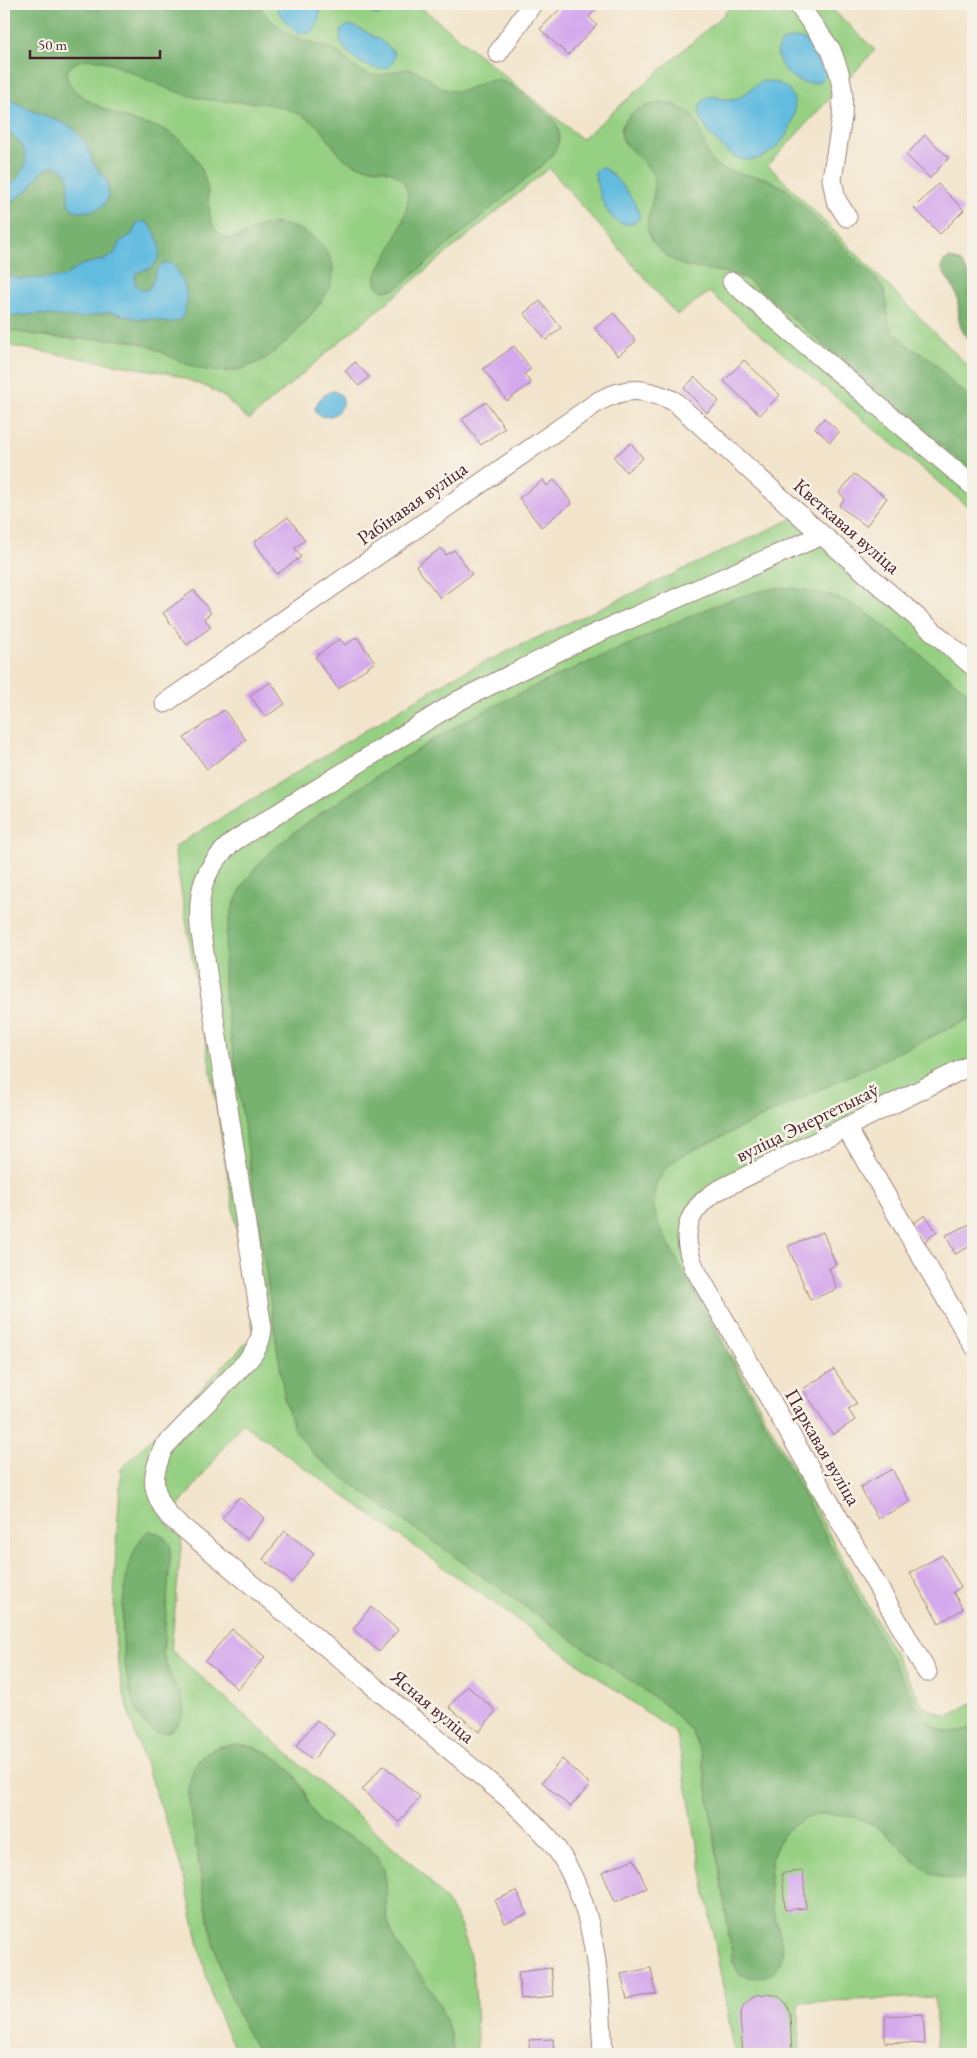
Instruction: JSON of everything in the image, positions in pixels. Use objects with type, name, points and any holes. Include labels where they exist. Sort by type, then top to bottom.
[{"type":"street","points":[[498,53],[532,4]]},
{"type":"street","points":[[798,4],[831,50],[839,72],[843,93],[842,117],[832,180],[836,200],[846,217]]},
{"type":"street","points":[[732,282],[973,486]]},
{"type":"street","name":"Рабінавая вуліца","points":[[165,703],[599,401],[615,392],[634,390],[653,392],[674,402],[693,418]]},
{"type":"street","name":"Кветкавая вуліца","points":[[693,418],[822,535],[973,666]]},
{"type":"street","name":"Ясная вуліца","points":[[603,2054],[599,1983],[589,1925],[582,1898],[556,1848],[535,1823],[508,1798],[169,1516],[158,1502],[154,1488],[157,1461],[164,1447],[252,1354],[261,1339],[262,1328],[200,927],[198,907],[200,890],[222,851],[234,841],[458,701],[581,640],[822,535]]},
{"type":"street","name":"вуліца Энергетыкаў","points":[[686,1242],[690,1218],[696,1207],[706,1198],[973,1064]]},
{"type":"street","points":[[846,1127],[973,1345]]},
{"type":"street","name":"Паркавая вуліца","points":[[686,1242],[689,1256],[695,1269],[927,1672]]},
{"type":"green space","points":[[4,4],[417,4],[582,139],[722,16],[733,4],[829,4],[875,50],[768,165],[973,371],[973,511],[709,292],[677,315],[549,168],[338,343],[249,420],[224,397],[209,388],[173,374],[4,345]]},
{"type":"green space","points":[[4,4],[258,4],[273,22],[286,32],[311,43],[334,50],[356,68],[372,75],[382,75],[408,69],[418,72],[442,88],[453,91],[460,91],[485,82],[497,80],[504,82],[523,93],[553,119],[558,130],[559,141],[555,151],[547,161],[396,289],[383,291],[377,284],[376,275],[399,232],[407,208],[408,197],[406,188],[397,175],[347,161],[337,152],[315,124],[281,107],[269,104],[219,101],[195,97],[171,90],[100,60],[88,59],[80,61],[70,67],[67,77],[71,86],[81,96],[110,112],[171,133],[188,148],[196,158],[205,180],[212,222],[217,231],[223,236],[234,238],[264,225],[281,224],[299,229],[315,239],[327,252],[333,267],[332,281],[317,307],[277,350],[262,360],[246,367],[228,371],[209,371],[189,365],[153,348],[129,341],[60,338],[9,330],[4,328]]},
{"type":"green space","points":[[661,103],[673,104],[691,114],[698,124],[709,157],[715,165],[735,173],[766,178],[786,189],[876,279],[883,288],[886,297],[889,324],[893,331],[911,348],[931,359],[955,386],[973,398],[973,472],[748,280],[737,275],[682,264],[662,252],[653,243],[649,234],[648,217],[654,191],[654,181],[646,165],[626,144],[621,130],[628,117],[636,111],[646,106]]},
{"type":"green space","points":[[950,258],[961,262],[973,281],[968,293],[973,300],[973,342],[962,330],[955,291],[941,267],[944,261]]},
{"type":"green space","points":[[800,515],[973,666],[973,1064],[696,1207],[695,1269],[687,1274],[923,1706],[947,1717],[973,1702],[973,2054],[937,2054],[935,1997],[799,2002],[800,2054],[735,2054],[677,1734],[242,1423],[166,1523],[182,1537],[171,1650],[418,1869],[445,1900],[465,1937],[473,1970],[477,2054],[239,2054],[218,2012],[204,1968],[184,1878],[135,1735],[127,1706],[116,1646],[114,1603],[121,1469],[254,1335],[174,847],[455,676]]},
{"type":"green space","points":[[785,587],[826,594],[846,601],[866,612],[973,696],[973,1017],[683,1155],[665,1170],[660,1178],[656,1186],[654,1206],[660,1228],[913,1699],[925,1716],[937,1728],[953,1732],[973,1727],[973,1877],[955,1879],[940,1877],[927,1871],[884,1832],[861,1820],[847,1816],[819,1814],[796,1823],[780,1839],[772,1858],[770,1890],[781,1940],[781,1960],[773,1972],[754,1978],[739,1974],[733,1962],[702,1756],[691,1731],[669,1708],[343,1478],[314,1455],[294,1429],[285,1401],[224,991],[224,974],[226,943],[231,913],[244,884],[254,870],[276,847],[312,819],[434,739],[504,701],[706,609],[745,595]]},
{"type":"green space","points":[[148,1531],[162,1535],[171,1547],[163,1653],[174,1684],[182,1699],[183,1711],[177,1725],[165,1732],[150,1729],[144,1723],[135,1706],[128,1683],[124,1655],[122,1625],[128,1569],[136,1547]]},
{"type":"green space","points":[[238,1744],[261,1750],[280,1760],[294,1775],[314,1814],[321,1823],[334,1831],[363,1843],[376,1855],[385,1872],[388,1918],[392,1933],[401,1949],[430,1988],[441,2009],[452,2042],[453,2054],[260,2054],[243,2026],[230,1996],[220,1965],[205,1901],[189,1805],[190,1780],[198,1761],[214,1749],[225,1745]]},
{"type":"water","points":[[275,4],[318,4],[318,23],[312,32],[307,34],[294,30],[288,25]]},
{"type":"water","points":[[338,4],[386,4],[384,13],[376,15],[363,9]]},
{"type":"water","points":[[349,25],[388,46],[395,55],[391,65],[383,68],[373,68],[352,56],[344,47],[340,38],[342,29]]},
{"type":"water","points":[[796,38],[816,45],[822,51],[827,62],[824,78],[813,83],[803,82],[794,78],[780,63],[779,46],[785,41]]},
{"type":"water","points":[[763,81],[782,85],[792,96],[795,111],[790,128],[781,143],[767,154],[751,160],[734,156],[721,146],[707,130],[702,121],[700,105],[711,96],[727,100],[735,99]]},
{"type":"water","points":[[4,96],[28,109],[74,129],[85,142],[94,165],[108,182],[108,198],[103,206],[95,210],[79,212],[71,208],[68,202],[68,178],[66,173],[54,166],[42,171],[29,189],[10,203],[4,211],[4,190],[16,180],[23,169],[25,156],[16,138],[4,130]]},
{"type":"water","points":[[601,167],[617,180],[634,202],[639,216],[637,221],[628,224],[620,223],[607,211],[599,193],[595,176],[595,171]]},
{"type":"water","points":[[144,221],[149,224],[156,235],[159,253],[158,259],[153,266],[136,273],[136,285],[142,290],[147,290],[158,268],[165,263],[171,263],[180,275],[186,290],[186,306],[180,320],[169,323],[152,319],[139,319],[110,312],[80,318],[37,314],[4,317],[4,269],[10,276],[19,279],[63,277],[81,265],[106,259],[113,255],[121,241],[132,234],[137,223]]},
{"type":"water","points":[[334,391],[341,395],[343,399],[340,408],[330,416],[326,417],[317,414],[315,408],[320,399]]},
{"type":"building","points":[[565,4],[601,5],[589,17],[597,25],[568,55],[540,29]]},
{"type":"building","points":[[925,135],[949,158],[930,178],[906,155]]},
{"type":"building","points":[[938,184],[964,210],[940,234],[914,208]]},
{"type":"building","points":[[540,301],[561,328],[546,340],[524,313]]},
{"type":"building","points":[[614,313],[636,341],[618,356],[595,328]]},
{"type":"building","points":[[514,346],[531,369],[524,374],[531,383],[507,401],[483,369]]},
{"type":"building","points":[[744,360],[780,395],[760,415],[724,381]]},
{"type":"building","points":[[355,362],[369,377],[359,386],[345,371]]},
{"type":"building","points":[[695,377],[719,401],[707,413],[684,388]]},
{"type":"building","points":[[486,402],[505,428],[481,445],[462,419]]},
{"type":"building","points":[[824,418],[839,432],[830,442],[815,428]]},
{"type":"building","points":[[631,443],[643,458],[626,472],[614,457]]},
{"type":"building","points":[[854,474],[887,498],[866,526],[839,506],[845,498],[839,493]]},
{"type":"building","points":[[543,480],[547,486],[554,480],[572,503],[541,527],[519,498]]},
{"type":"building","points":[[288,517],[305,540],[295,548],[301,557],[277,574],[254,542]]},
{"type":"building","points":[[441,548],[446,555],[454,550],[472,574],[440,598],[416,566]]},
{"type":"building","points":[[194,590],[211,613],[204,618],[211,627],[187,645],[163,613]]},
{"type":"building","points":[[357,637],[375,662],[338,689],[315,657],[340,639],[345,645]]},
{"type":"building","points":[[271,682],[285,704],[265,717],[250,695]]},
{"type":"building","points":[[224,710],[246,740],[207,769],[184,738]]},
{"type":"building","points":[[925,1215],[937,1232],[924,1242],[911,1225]]},
{"type":"building","points":[[970,1224],[973,1232],[973,1245],[955,1254],[946,1235]]},
{"type":"building","points":[[823,1232],[836,1265],[829,1268],[837,1289],[810,1300],[788,1246]]},
{"type":"building","points":[[834,1369],[857,1404],[848,1409],[855,1420],[833,1435],[803,1389]]},
{"type":"building","points":[[892,1469],[910,1502],[878,1519],[860,1487]]},
{"type":"building","points":[[239,1497],[265,1518],[247,1539],[222,1518]]},
{"type":"building","points":[[285,1531],[314,1554],[292,1582],[263,1559]]},
{"type":"building","points":[[942,1555],[961,1587],[953,1592],[963,1609],[939,1623],[910,1573]]},
{"type":"building","points":[[371,1607],[398,1630],[379,1652],[353,1629]]},
{"type":"building","points":[[232,1629],[265,1657],[238,1689],[205,1661]]},
{"type":"building","points":[[467,1686],[496,1711],[479,1732],[449,1707]]},
{"type":"building","points":[[317,1720],[334,1734],[313,1760],[296,1746]]},
{"type":"building","points":[[562,1759],[590,1785],[570,1807],[542,1782]]},
{"type":"building","points":[[383,1765],[420,1797],[399,1822],[362,1790]]},
{"type":"building","points":[[634,1859],[647,1888],[615,1902],[602,1872]]},
{"type":"building","points":[[803,1871],[806,1908],[785,1910],[782,1873]]},
{"type":"building","points":[[517,1891],[527,1914],[505,1923],[495,1900]]},
{"type":"building","points":[[551,1968],[554,1996],[521,1999],[518,1972]]},
{"type":"building","points":[[651,1968],[656,1993],[627,1999],[621,1974]]},
{"type":"building","points":[[767,1994],[778,1996],[786,2003],[790,2013],[792,2054],[743,2054],[740,2017],[743,2006],[755,1995]]},
{"type":"building","points":[[923,2014],[925,2044],[885,2042],[885,2016]]},
{"type":"building","points":[[553,2039],[554,2054],[530,2054],[529,2040]]}]
